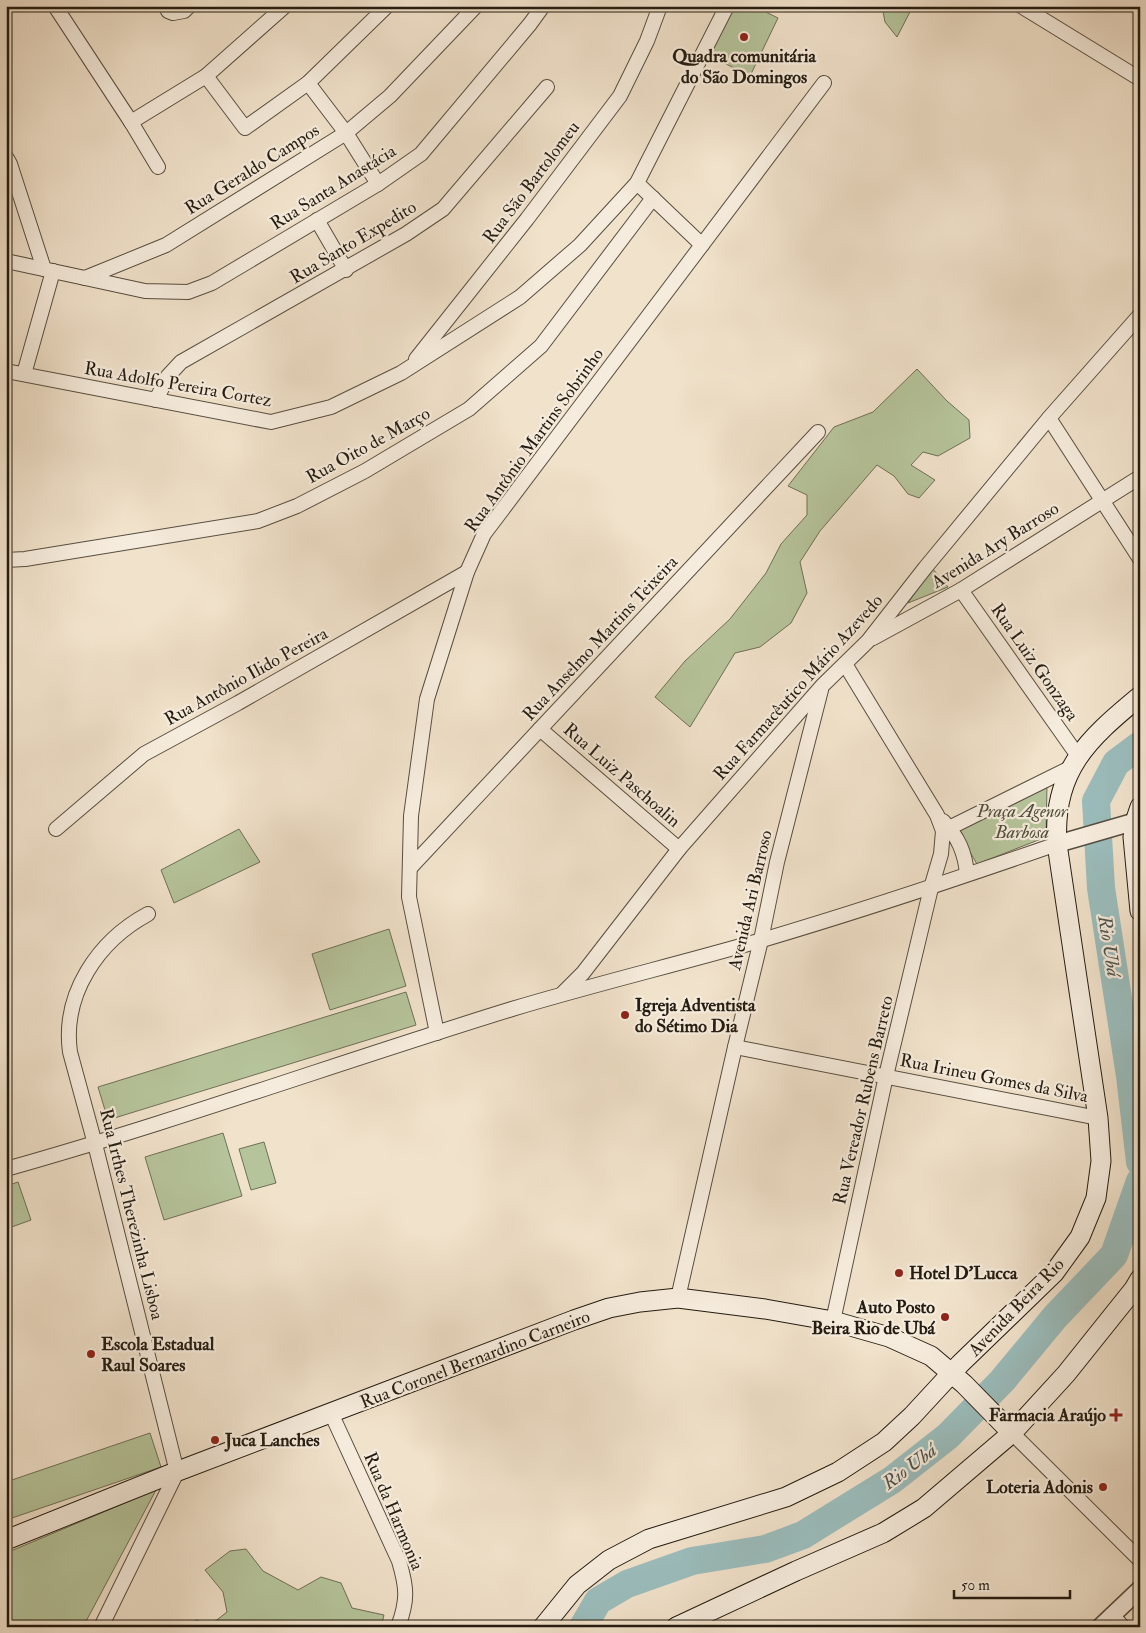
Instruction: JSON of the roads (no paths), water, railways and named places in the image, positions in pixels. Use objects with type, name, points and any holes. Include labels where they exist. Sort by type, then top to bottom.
[{"type":"main road","name":"Avenida Beira Rio","points":[[543,1627],[577,1585],[609,1560],[649,1539],[786,1497],[838,1472],[884,1442],[912,1416],[960,1380],[1054,1273],[1080,1237],[1096,1198],[1101,1161],[1098,1118],[1056,844],[1056,818],[1062,791],[1074,762],[1106,724],[1140,696]]},
{"type":"main road","points":[[1133,819],[1140,911]]},
{"type":"main road","points":[[676,1627],[883,1533],[924,1508],[1006,1426],[1066,1374],[1138,1287]]},
{"type":"main road","name":"Rua Coronel Bernardino Carneiro","points":[[6,1540],[177,1472],[574,1320],[609,1308],[640,1302],[678,1298],[765,1309],[833,1321],[889,1337],[931,1356],[960,1380],[1006,1426]]},
{"type":"street","points":[[55,6],[131,122],[158,167]]},
{"type":"street","points":[[166,6],[168,11],[173,13],[184,11],[189,6]]},
{"type":"street","points":[[131,122],[206,76],[285,6]]},
{"type":"street","points":[[206,76],[245,128],[308,83],[387,6]]},
{"type":"street","name":"Rua Geraldo Campos","points":[[85,278],[166,245],[346,133],[390,96],[476,6]]},
{"type":"street","name":"Rua Santa Anastácia","points":[[85,278],[144,291],[188,292],[212,283],[378,184],[421,154],[543,6]]},
{"type":"street","name":"Rua São Bartolomeu","points":[[410,368],[527,219],[620,96],[647,41],[660,6]]},
{"type":"street","name":"Rua Adolfo Pereira Cortez","points":[[6,371],[271,422],[331,407],[410,368],[520,298],[580,245],[637,183],[728,6]]},
{"type":"street","points":[[1021,6],[1140,79]]},
{"type":"street","points":[[308,83],[346,133],[378,184]]},
{"type":"street","name":"Rua Antônio Martins Sobrinho","points":[[437,1032],[409,897],[411,816],[427,699],[467,572],[484,534],[824,83]]},
{"type":"street","name":"Rua Santo Expedito","points":[[156,400],[168,376],[181,362],[346,270],[443,209],[547,87]]},
{"type":"street","points":[[6,157],[48,270],[24,374]]},
{"type":"street","points":[[637,183],[702,245]]},
{"type":"street","name":"Rua Oito de Março","points":[[6,560],[258,521],[296,506],[365,471],[469,409],[541,346],[653,198]]},
{"type":"street","points":[[317,220],[346,270]]},
{"type":"street","points":[[6,261],[85,278]]},
{"type":"street","name":"Rua Farmacêutico Mário Azevedo","points":[[563,994],[584,973],[679,849],[822,686],[868,641],[925,568],[1049,418],[1140,315]]},
{"type":"street","points":[[1049,418],[1140,559]]},
{"type":"street","name":"Rua Anselmo Martins Teixeira","points":[[410,868],[818,432]]},
{"type":"street","name":"Avenida Ary Barroso","points":[[868,641],[961,590],[1140,477]]},
{"type":"street","name":"Rua Antônio Ilido Pereira","points":[[56,830],[144,754],[238,703],[467,572]]},
{"type":"street","name":"Rua Luiz Gonzaga","points":[[961,590],[1074,762]]},
{"type":"street","points":[[845,664],[937,815],[962,849],[967,874]]},
{"type":"street","name":"Avenida Ari Barroso","points":[[678,1298],[790,806],[822,686]]},
{"type":"street","name":"Rua Luiz Paschoalin","points":[[540,730],[679,849]]},
{"type":"street","points":[[946,829],[1074,762]]},
{"type":"street","points":[[6,1169],[95,1144],[437,1032],[563,994],[761,940],[931,888],[967,874],[1133,819]]},
{"type":"street","name":"Rua Vereador Rubens Barreto","points":[[833,1321],[886,1076],[946,829]]},
{"type":"street","name":"Rua Irthes Therezinha Lisboa","points":[[148,914],[136,921],[110,943],[87,970],[76,995],[68,1038],[177,1472]]},
{"type":"street","name":"Rua Irineu Gomes da Silva","points":[[735,1047],[1098,1118]]},
{"type":"street","name":"Rua da Harmonia","points":[[331,1414],[399,1561],[406,1589],[405,1602],[398,1627]]},
{"type":"street","points":[[1006,1426],[1140,1560]]},
{"type":"street","points":[[100,1627],[177,1472]]},
{"type":"street","points":[[1100,1627],[1118,1621],[1140,1589]]},
{"type":"waterway","name":"Rio Ubá","points":[[1140,745],[1116,763],[1096,801],[1101,888],[1130,1076],[1140,1162]]},
{"type":"waterway","name":"Rio Ubá","points":[[583,1627],[598,1601],[627,1584],[692,1561],[765,1549],[803,1535],[892,1480],[948,1436],[1002,1381],[1055,1317],[1114,1255],[1140,1181]]},
{"type":"place","name":"Quadra comunitária do São Domingos","points":[[744,37]]},
{"type":"place","name":"Igreja Adventista do Sétimo Dia","points":[[625,1015]]},
{"type":"place","name":"Hotel D'Lucca","points":[[899,1273]]},
{"type":"place","name":"Auto Posto Beira Rio de Ubá","points":[[945,1317]]},
{"type":"place","name":"Escola Estadual Raul Soares","points":[[91,1354]]},
{"type":"place","name":"Farmacia Araújo","points":[[1116,1415]]},
{"type":"place","name":"Juca Lanches","points":[[215,1440]]},
{"type":"place","name":"Loteria Adonis","points":[[1103,1487]]},
{"type":"park label","name":"Praça Agenor Barbosa","points":[[1022,821]]}]
